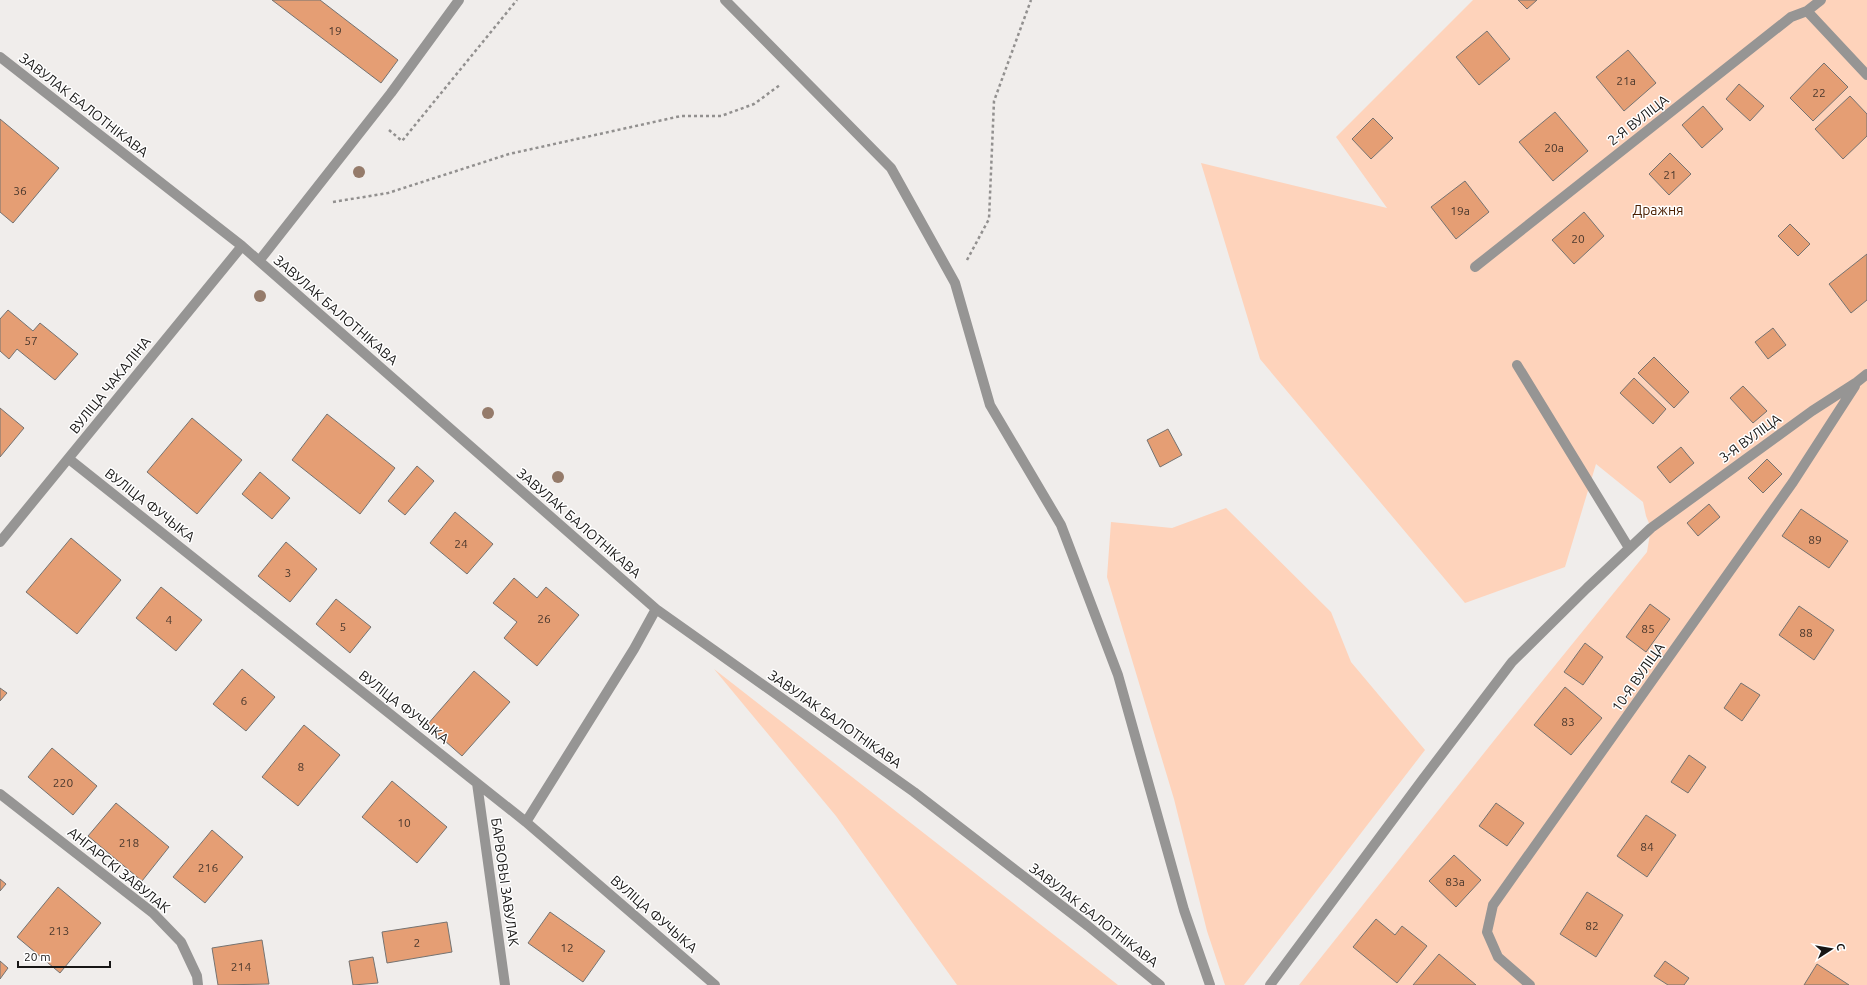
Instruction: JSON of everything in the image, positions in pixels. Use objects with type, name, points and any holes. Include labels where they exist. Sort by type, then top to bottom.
[{"type":"street","points":[[259,260],[373,116],[459,0]]},
{"type":"street","points":[[725,0],[891,168],[955,283],[990,404],[1060,525],[1118,675],[1184,910],[1210,985]]},
{"type":"street","name":"2-Я ВУЛІЦА","points":[[1475,266],[1791,17],[1807,11],[1821,0]]},
{"type":"street","points":[[1807,11],[1867,75]]},
{"type":"street","name":"ЗАВУЛАК БАЛОТНІКАВА","points":[[0,56],[259,260],[656,610],[914,792],[1088,926],[1160,985]]},
{"type":"street","name":"ВУЛІЦА ЧАКАЛІНА","points":[[0,542],[242,246]]},
{"type":"street","points":[[1517,365],[1629,548]]},
{"type":"street","name":"3-Я ВУЛІЦА","points":[[1270,985],[1512,662],[1651,528],[1812,411],[1867,374]]},
{"type":"street","name":"10-Я ВУЛІЦА","points":[[1530,985],[1498,957],[1487,932],[1493,905],[1793,482],[1857,382]]},
{"type":"street","name":"ВУЛІЦА ФУЧЫКА","points":[[69,459],[526,822],[715,985]]},
{"type":"street","points":[[526,822],[634,649],[656,610]]},
{"type":"street","name":"БАРВОВЫ ЗАВУЛАК","points":[[477,783],[505,985]]},
{"type":"street","name":"АНГАРСКІ ЗАВУЛАК","points":[[0,794],[153,913],[181,942],[197,976],[198,985]]},
{"type":"path","points":[[373,116],[402,142],[517,0]]},
{"type":"path","points":[[955,283],[989,219],[994,101],[1031,0]]},
{"type":"path","points":[[310,195],[328,203],[388,194],[509,154],[681,116],[721,116],[754,104],[797,72]]},
{"type":"green space","name":"Дражня","points":[[1473,0],[1867,0],[1867,985],[1299,985],[1647,552],[1651,528],[1646,516],[1643,502],[1596,464],[1565,567],[1465,603],[1260,359],[1201,163],[1387,208],[1336,137]]},
{"type":"green space","points":[[1226,508],[1331,612],[1351,662],[1425,750],[1244,985],[1225,985],[1207,931],[1174,799],[1107,577],[1111,522],[1172,528]]},
{"type":"green space","points":[[714,669],[1118,985],[957,985],[836,816]]},
{"type":"building","points":[[272,0],[320,0],[398,60],[381,83]]},
{"type":"building","points":[[1518,0],[1537,0],[1527,9]]},
{"type":"building","points":[[1487,31],[1510,59],[1479,85],[1456,57]]},
{"type":"building","points":[[1628,50],[1656,83],[1624,111],[1596,77]]},
{"type":"building","points":[[1824,63],[1848,87],[1813,121],[1790,98]]},
{"type":"building","points":[[1739,84],[1764,106],[1750,121],[1726,99]]},
{"type":"building","points":[[1850,96],[1867,114],[1867,136],[1843,159],[1815,129]]},
{"type":"building","points":[[1703,106],[1723,129],[1702,148],[1682,125]]},
{"type":"building","points":[[1555,112],[1588,151],[1553,181],[1519,142]]},
{"type":"building","points":[[1373,118],[1393,138],[1371,159],[1352,139]]},
{"type":"building","points":[[0,119],[59,168],[13,223],[0,212]]},
{"type":"building","points":[[1670,153],[1691,174],[1669,195],[1649,174]]},
{"type":"building","points":[[1465,181],[1489,212],[1456,239],[1431,207]]},
{"type":"building","points":[[1584,212],[1604,236],[1574,264],[1552,240]]},
{"type":"building","points":[[1790,224],[1810,244],[1798,256],[1778,236]]},
{"type":"building","points":[[1867,254],[1867,300],[1851,313],[1829,284]]},
{"type":"building","points":[[8,310],[33,331],[40,323],[78,354],[55,380],[17,349],[9,359],[0,351],[0,319]]},
{"type":"building","points":[[1773,328],[1786,345],[1768,359],[1755,342]]},
{"type":"building","points":[[1654,357],[1689,392],[1674,408],[1638,373]]},
{"type":"building","points":[[1634,378],[1666,409],[1653,424],[1620,393]]},
{"type":"building","points":[[1743,386],[1767,411],[1753,423],[1730,398]]},
{"type":"building","points":[[0,408],[24,428],[0,457]]},
{"type":"building","points":[[327,414],[395,468],[360,514],[292,460]]},
{"type":"building","points":[[192,418],[242,460],[197,514],[147,472]]},
{"type":"building","points":[[1168,429],[1182,455],[1160,467],[1147,440]]},
{"type":"building","points":[[1681,447],[1694,463],[1670,483],[1657,467]]},
{"type":"building","points":[[1767,459],[1782,474],[1763,493],[1748,478]]},
{"type":"building","points":[[417,466],[434,481],[405,515],[388,501]]},
{"type":"building","points":[[260,472],[290,498],[272,519],[242,494]]},
{"type":"building","points":[[1709,504],[1720,517],[1698,536],[1687,523]]},
{"type":"building","points":[[1801,509],[1848,541],[1829,568],[1782,536]]},
{"type":"building","points":[[455,512],[493,544],[467,574],[430,543]]},
{"type":"building","points":[[71,538],[121,580],[77,634],[26,592]]},
{"type":"building","points":[[286,542],[317,569],[290,602],[258,576]]},
{"type":"building","points":[[514,578],[537,598],[546,587],[579,615],[537,666],[504,638],[517,622],[493,603]]},
{"type":"building","points":[[161,587],[202,620],[176,651],[136,618]]},
{"type":"building","points":[[336,599],[371,627],[350,653],[316,624]]},
{"type":"building","points":[[1650,604],[1670,619],[1646,652],[1626,637]]},
{"type":"building","points":[[1799,606],[1834,630],[1814,660],[1779,635]]},
{"type":"building","points":[[1585,643],[1603,657],[1583,685],[1564,672]]},
{"type":"building","points":[[242,669],[275,697],[246,731],[213,704]]},
{"type":"building","points":[[474,671],[510,702],[462,756],[427,725]]},
{"type":"building","points":[[1741,683],[1760,695],[1742,721],[1724,708]]},
{"type":"building","points":[[1565,687],[1602,718],[1571,755],[1534,725]]},
{"type":"building","points":[[0,688],[7,693],[0,701]]},
{"type":"building","points":[[304,725],[340,755],[298,806],[262,777]]},
{"type":"building","points":[[52,748],[97,786],[73,815],[28,777]]},
{"type":"building","points":[[1689,755],[1706,767],[1688,793],[1671,782]]},
{"type":"building","points":[[392,781],[447,827],[417,863],[362,817]]},
{"type":"building","points":[[116,803],[169,847],[142,881],[88,836]]},
{"type":"building","points":[[1496,803],[1524,823],[1507,846],[1479,826]]},
{"type":"building","points":[[1646,815],[1676,835],[1647,877],[1617,856]]},
{"type":"building","points":[[212,830],[243,857],[205,903],[173,877]]},
{"type":"building","points":[[1454,855],[1481,880],[1456,907],[1429,881]]},
{"type":"building","points":[[0,879],[6,884],[0,891]]},
{"type":"building","points":[[58,887],[101,923],[60,973],[17,937]]},
{"type":"building","points":[[1587,892],[1623,915],[1596,957],[1560,934]]},
{"type":"building","points":[[550,912],[605,951],[583,982],[528,943]]},
{"type":"building","points":[[1376,919],[1395,935],[1402,926],[1427,946],[1397,983],[1353,947]]},
{"type":"building","points":[[447,922],[452,952],[387,963],[382,932]]},
{"type":"building","points":[[262,940],[269,984],[218,985],[212,948]]},
{"type":"building","points":[[1439,954],[1476,985],[1413,985]]},
{"type":"building","points":[[373,957],[378,983],[353,985],[349,961]]},
{"type":"building","points":[[0,961],[8,968],[0,979]]},
{"type":"building","points":[[1665,961],[1689,978],[1684,985],[1668,985],[1654,976]]},
{"type":"building","points":[[1817,964],[1849,985],[1804,985]]}]
